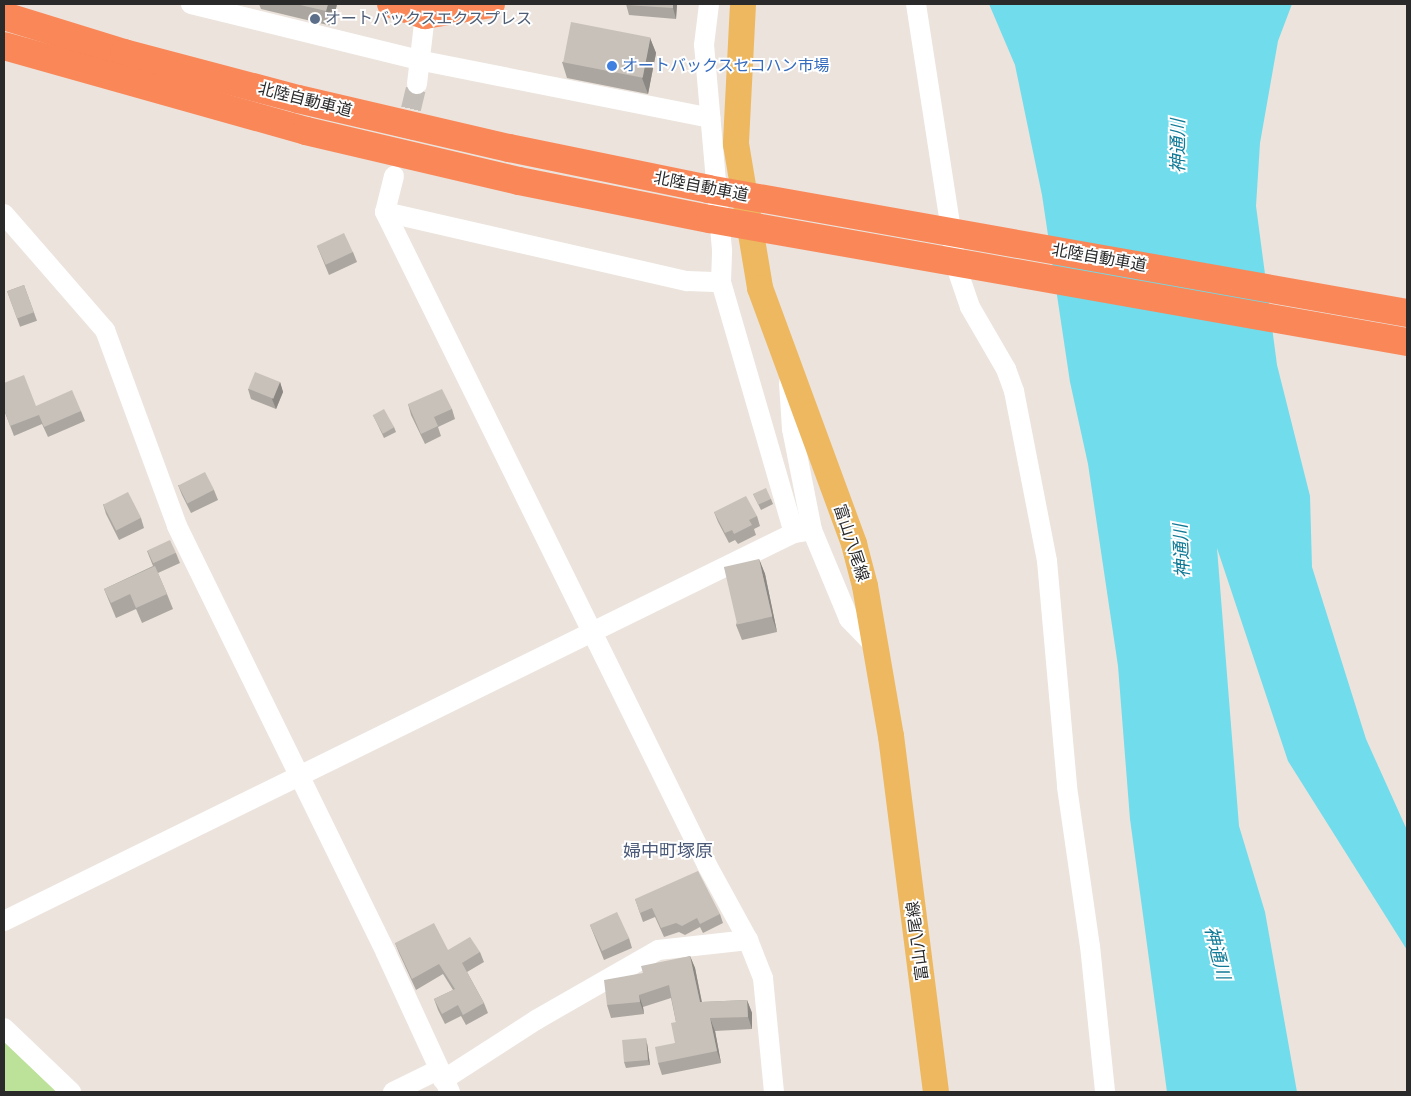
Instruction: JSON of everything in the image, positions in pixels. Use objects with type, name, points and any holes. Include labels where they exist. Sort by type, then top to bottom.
[{"type":"highway","points":[[392,4],[426,15],[491,4]]},
{"type":"highway","name":"北陸自動車道","points":[[4,16],[124,53],[327,106],[509,148],[708,189],[1407,313]]},
{"type":"highway","name":"北陸自動車道","points":[[4,46],[103,76],[306,131],[509,179],[710,219],[1407,342]]},
{"type":"main road","name":"富山八尾線","points":[[742,4],[736,144],[760,288],[854,544],[866,586],[896,775],[936,1092]]},
{"type":"street","points":[[191,4],[422,61],[710,118]]},
{"type":"street","points":[[709,4],[704,44],[722,250],[721,282],[803,531],[849,619],[875,646]]},
{"type":"street","points":[[916,4],[957,269],[970,307],[1006,368],[1014,391],[1047,561],[1067,787],[1090,946],[1105,1092]]},
{"type":"street","points":[[417,84],[422,61],[426,15]]},
{"type":"street","points":[[394,176],[385,212],[707,865],[748,940],[763,978],[774,1092]]},
{"type":"street","points":[[385,212],[687,281],[721,282]]},
{"type":"street","points":[[4,214],[105,330],[177,526],[386,953],[444,1081]]},
{"type":"street","points":[[787,361],[803,531]]},
{"type":"street","points":[[4,921],[803,531]]},
{"type":"street","points":[[393,1092],[444,1081],[536,1020],[658,950],[748,940]]},
{"type":"street","points":[[4,1028],[71,1092]]},
{"type":"green space","points":[[4,1042],[57,1092],[4,1092]]},
{"type":"water","name":"神通川","points":[[989,4],[1292,4],[1278,41],[1260,143],[1256,206],[1277,365],[1310,496],[1312,567],[1366,739],[1407,830],[1407,950],[1288,761],[1217,548],[1239,826],[1265,912],[1297,1092],[1167,1092],[1130,819],[1118,666],[1088,464],[1070,382],[1042,195],[1015,65]]},
{"type":"building","points":[[296,4],[328,4],[326,11]]},
{"type":"building","points":[[673,4],[673,8],[626,5]]},
{"type":"building","points":[[571,22],[651,37],[643,78],[563,62]]},
{"type":"building","points":[[344,233],[353,252],[326,265],[317,246]]},
{"type":"building","points":[[24,285],[34,312],[17,318],[7,291]]},
{"type":"building","points":[[255,372],[280,382],[273,399],[248,389]]},
{"type":"building","points":[[24,375],[36,406],[72,390],[81,411],[44,427],[39,415],[10,426],[4,409],[4,383]]},
{"type":"building","points":[[442,389],[452,409],[434,417],[438,426],[421,434],[408,404]]},
{"type":"building","points":[[384,409],[394,427],[383,434],[373,415]]},
{"type":"building","points":[[205,472],[214,490],[187,503],[178,486]]},
{"type":"building","points":[[766,488],[771,499],[758,505],[753,494]]},
{"type":"building","points":[[128,492],[141,518],[116,531],[103,505]]},
{"type":"building","points":[[746,496],[757,516],[749,520],[752,525],[734,534],[732,530],[725,533],[714,512]]},
{"type":"building","points":[[170,540],[176,553],[153,563],[147,551]]},
{"type":"building","points":[[759,559],[772,616],[737,625],[724,567]]},
{"type":"building","points":[[155,566],[167,594],[136,608],[130,594],[111,603],[104,589]]},
{"type":"building","points":[[698,871],[720,914],[700,924],[697,918],[682,926],[676,923],[661,928],[652,908],[640,913],[635,899]]},
{"type":"building","points":[[617,912],[629,938],[602,951],[590,925]]},
{"type":"building","points":[[434,923],[448,950],[470,937],[480,952],[462,963],[484,1003],[463,1015],[458,1005],[442,1014],[434,999],[455,989],[439,964],[412,979],[395,943]]},
{"type":"building","points":[[690,956],[700,1002],[747,1000],[748,1017],[710,1018],[717,1051],[658,1063],[655,1047],[675,1043],[671,1023],[676,1022],[669,985],[639,995],[640,1002],[607,1005],[604,980],[643,973],[641,966]]},
{"type":"building","points":[[646,1038],[648,1060],[624,1062],[622,1040]]},
{"type":"tunnel","points":[[404,138],[417,84]]},
{"type":"place","name":"オートバックスエクスプレス","points":[[315,19]]},
{"type":"place","name":"オートバックスセコハン市場","points":[[612,66]]},
{"type":"district","name":"婦中町塚原","points":[[668,851]]}]
